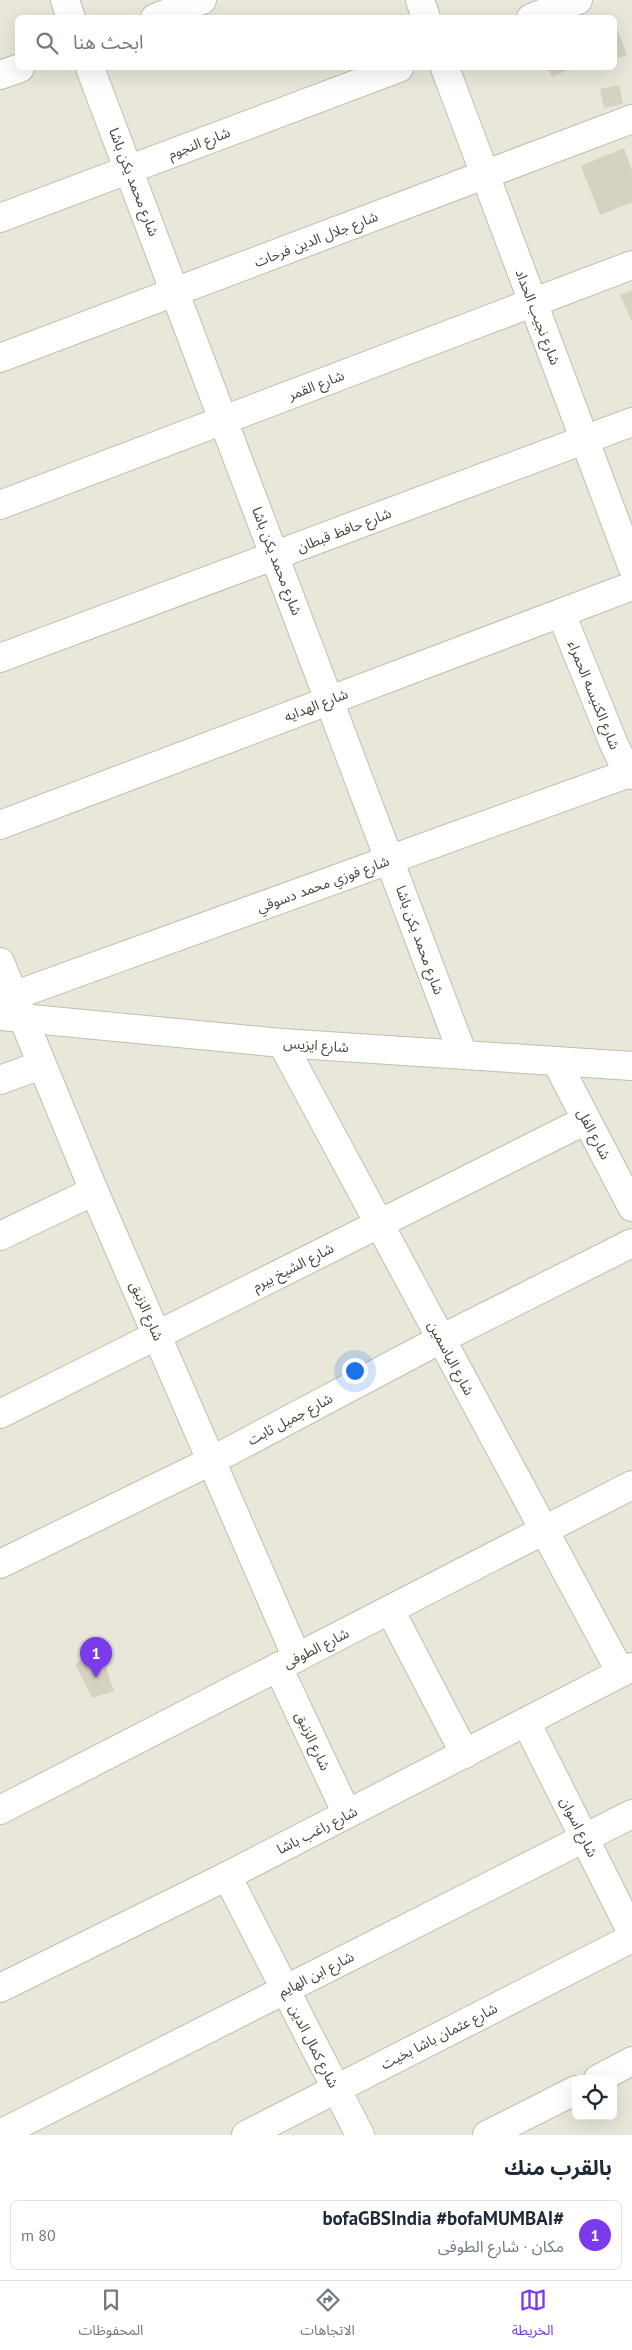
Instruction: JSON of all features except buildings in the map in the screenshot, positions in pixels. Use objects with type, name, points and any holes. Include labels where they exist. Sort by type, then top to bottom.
[{"type":"street","points":[[65,0],[70,15]]},
{"type":"street","points":[[163,15],[202,0]]},
{"type":"street","points":[[420,0],[425,15]]},
{"type":"street","points":[[539,15],[578,0]]},
{"type":"street","points":[[0,75],[15,70]]},
{"type":"street","name":"شارع محمد يكن باشا","points":[[91,70],[463,1055]]},
{"type":"street","name":"شارع النجوم","points":[[0,218],[394,70]]},
{"type":"street","name":"شارع نجيب الحداد","points":[[446,70],[632,566]]},
{"type":"street","name":"شارع جلال الدين فرحات","points":[[0,358],[632,118]]},
{"type":"street","name":"شارع القمر","points":[[0,505],[632,265]]},
{"type":"street","name":"شارع حافظ قبطان","points":[[0,658],[632,422]]},
{"type":"street","name":"شارع الهدايه","points":[[0,825],[632,586]]},
{"type":"street","name":"شارع الكنيسه الحمراء","points":[[561,613],[613,742],[631,773]]},
{"type":"street","name":"شارع فوزي محمد دسوقي","points":[[12,1011],[390,860],[631,773]]},
{"type":"street","name":"شارع الزنبق","points":[[0,962],[12,1011],[42,1066],[94,1191],[212,1462],[287,1663],[347,1814]]},
{"type":"street","name":"شارع ايزيس","points":[[12,1011],[282,1043],[632,1066]]},
{"type":"street","name":"شارع الياسمين","points":[[282,1043],[545,1530],[627,1670]]},
{"type":"street","name":"شارع الفل","points":[[556,1061],[632,1207]]},
{"type":"street","points":[[0,1080],[42,1066]]},
{"type":"street","name":"شارع الشيخ بيرم","points":[[0,1414],[586,1120]]},
{"type":"street","points":[[0,1236],[94,1191]]},
{"type":"street","name":"شارع جميل ثابت","points":[[0,1564],[212,1462],[441,1339],[632,1243]]},
{"type":"street","name":"شارع الطوفى","points":[[0,1810],[632,1485]]},
{"type":"street","points":[[390,1610],[465,1754]]},
{"type":"street","name":"شارع راغب باشا","points":[[0,1988],[227,1876],[627,1670]]},
{"type":"street","name":"شارع اسوان","points":[[526,1722],[632,1933]]},
{"type":"street","name":"شارع ابن الهايم","points":[[0,2134],[632,1814]]},
{"type":"street","name":"شارع كمال الدين","points":[[227,1876],[360,2135]]},
{"type":"street","name":"شارع عثمان باشا بخيت","points":[[246,2135],[632,1938]]},
{"type":"street","points":[[606,2075],[632,2061]]},
{"type":"street","points":[[487,2135],[572,2092]]},
{"type":"shaded area","points":[[0,0],[632,0],[632,2135],[0,2135]]},
{"type":"place","name":"#bofaGBSIndia #bofaMUMBAI","points":[[96,1678]]}]
